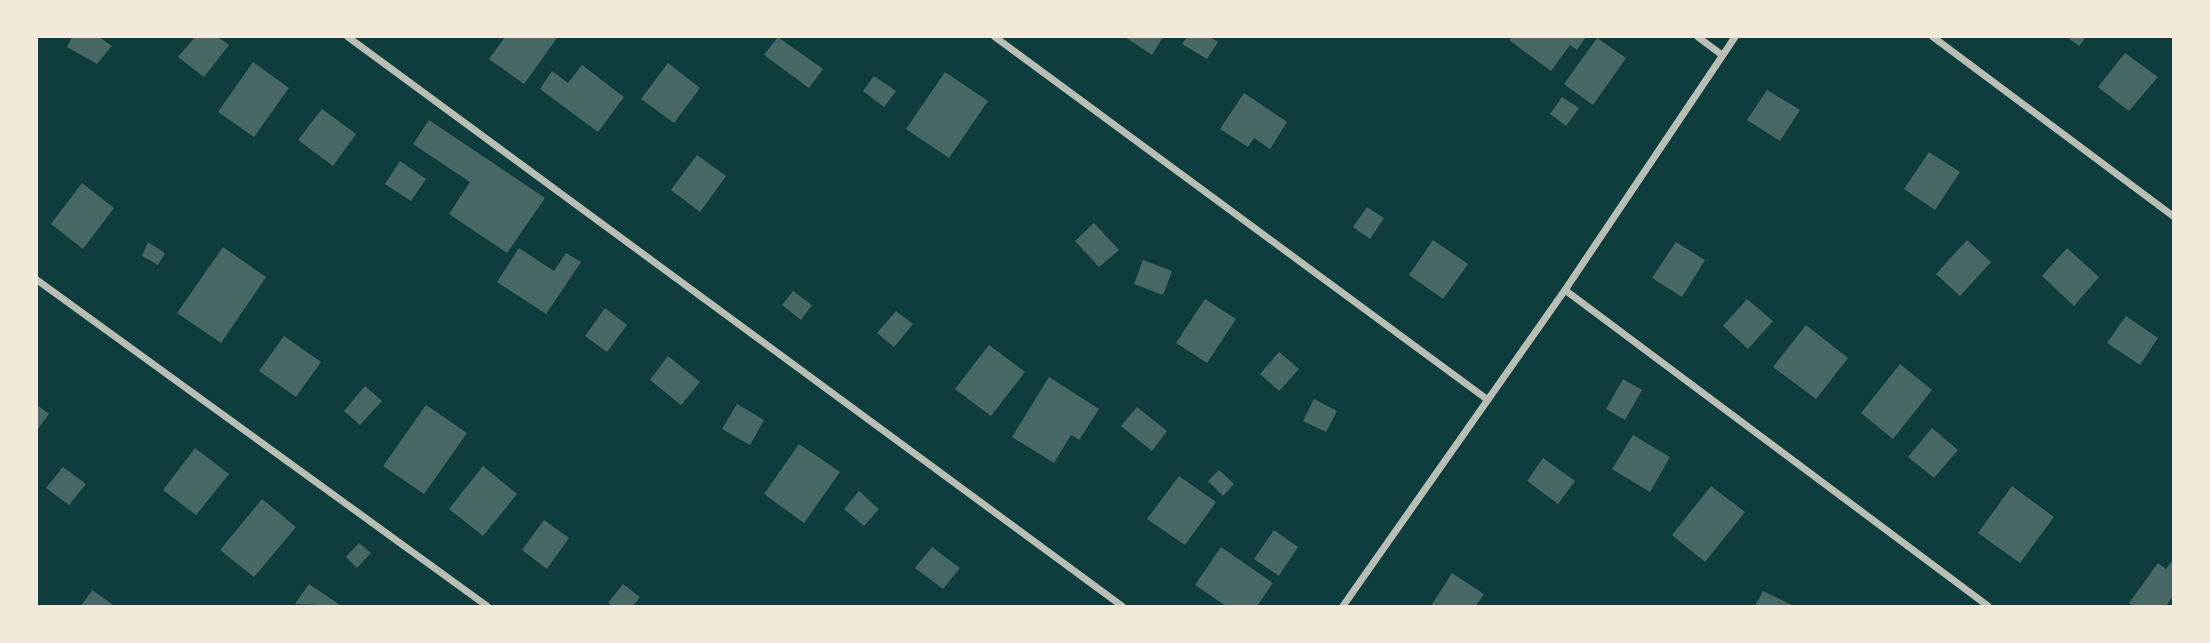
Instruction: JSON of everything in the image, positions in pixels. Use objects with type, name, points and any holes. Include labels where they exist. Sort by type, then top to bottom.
[{"type":"street","points":[[348,37],[1122,606]]},
{"type":"street","points":[[995,37],[1488,400]]},
{"type":"street","points":[[1698,37],[1722,55]]},
{"type":"street","points":[[1343,606],[1565,290],[1735,37]]},
{"type":"street","points":[[1933,37],[2173,216]]},
{"type":"street","points":[[37,280],[487,606]]},
{"type":"street","points":[[1565,290],[1988,606]]},
{"type":"building","points":[[72,37],[99,37],[112,46],[97,64],[67,47]]},
{"type":"building","points":[[195,37],[218,37],[229,45],[204,77],[178,57]]},
{"type":"building","points":[[505,37],[557,38],[524,84],[489,59]]},
{"type":"building","points":[[778,37],[823,69],[809,88],[764,55]]},
{"type":"building","points":[[1125,37],[1163,37],[1152,55]]},
{"type":"building","points":[[1187,37],[1210,37],[1218,42],[1207,59],[1182,44]]},
{"type":"building","points":[[1512,37],[1586,37],[1577,50],[1570,45],[1551,71],[1509,40]]},
{"type":"building","points":[[2067,37],[2086,37],[2079,46]]},
{"type":"building","points":[[1597,38],[1626,58],[1593,105],[1564,84]]},
{"type":"building","points":[[2125,53],[2158,77],[2129,111],[2098,87]]},
{"type":"building","points":[[253,62],[289,88],[254,137],[218,112]]},
{"type":"building","points":[[668,63],[700,88],[674,123],[641,99]]},
{"type":"building","points":[[582,65],[624,97],[598,132],[540,89],[552,71],[568,83]]},
{"type":"building","points":[[945,72],[988,101],[949,158],[906,129]]},
{"type":"building","points":[[874,76],[896,91],[884,107],[863,91]]},
{"type":"building","points":[[1767,90],[1800,110],[1780,141],[1747,120]]},
{"type":"building","points":[[1244,93],[1287,122],[1270,149],[1254,138],[1248,147],[1220,129]]},
{"type":"building","points":[[1562,97],[1579,108],[1566,126],[1550,114]]},
{"type":"building","points":[[322,109],[356,134],[333,166],[298,140]]},
{"type":"building","points":[[429,120],[545,198],[507,253],[449,214],[470,182],[413,144]]},
{"type":"building","points":[[1929,152],[1960,172],[1935,210],[1904,189]]},
{"type":"building","points":[[697,155],[726,176],[700,212],[671,190]]},
{"type":"building","points":[[400,161],[426,179],[411,201],[385,184]]},
{"type":"building","points":[[82,183],[114,208],[83,249],[51,224]]},
{"type":"building","points":[[1367,207],[1384,218],[1370,239],[1353,227]]},
{"type":"building","points":[[1094,223],[1119,250],[1099,267],[1075,241]]},
{"type":"building","points":[[1433,240],[1468,264],[1443,299],[1409,275]]},
{"type":"building","points":[[1967,240],[1991,262],[1960,296],[1936,274]]},
{"type":"building","points":[[148,242],[165,253],[158,265],[142,256]]},
{"type":"building","points":[[1676,242],[1705,260],[1682,297],[1652,278]]},
{"type":"building","points":[[223,247],[266,277],[221,343],[177,313]]},
{"type":"building","points":[[519,248],[554,271],[566,253],[581,262],[546,314],[497,282]]},
{"type":"building","points":[[2067,248],[2099,277],[2074,306],[2042,276]]},
{"type":"building","points":[[1143,260],[1172,271],[1163,295],[1134,284]]},
{"type":"building","points":[[793,291],[812,305],[801,320],[782,305]]},
{"type":"building","points":[[1205,299],[1236,319],[1207,363],[1176,343]]},
{"type":"building","points":[[1747,299],[1773,321],[1748,349],[1723,326]]},
{"type":"building","points":[[605,308],[627,325],[607,352],[585,336]]},
{"type":"building","points":[[896,311],[913,324],[894,347],[877,333]]},
{"type":"building","points":[[2126,316],[2158,338],[2140,365],[2107,343]]},
{"type":"building","points":[[1806,325],[1848,358],[1816,399],[1773,367]]},
{"type":"building","points":[[284,336],[321,362],[296,397],[259,371]]},
{"type":"building","points":[[989,345],[1025,372],[991,416],[955,389]]},
{"type":"building","points":[[1279,352],[1299,369],[1279,391],[1260,374]]},
{"type":"building","points":[[668,356],[700,382],[681,405],[650,380]]},
{"type":"building","points":[[1900,364],[1932,390],[1893,439],[1861,413]]},
{"type":"building","points":[[1049,377],[1099,409],[1079,440],[1071,435],[1054,463],[1012,437]]},
{"type":"building","points":[[1623,379],[1642,390],[1625,420],[1606,409]]},
{"type":"building","points":[[365,386],[382,401],[360,425],[344,411]]},
{"type":"building","points":[[1314,399],[1337,411],[1326,432],[1303,421]]},
{"type":"building","points":[[737,404],[764,420],[750,445],[722,429]]},
{"type":"building","points":[[37,405],[49,414],[37,430]]},
{"type":"building","points":[[426,405],[467,433],[424,494],[383,466]]},
{"type":"building","points":[[1137,407],[1167,431],[1152,451],[1121,426]]},
{"type":"building","points":[[1932,428],[1958,450],[1934,478],[1908,457]]},
{"type":"building","points":[[1633,435],[1670,457],[1650,492],[1612,469]]},
{"type":"building","points":[[799,444],[840,472],[804,523],[764,494]]},
{"type":"building","points":[[195,448],[229,474],[196,515],[163,490]]},
{"type":"building","points":[[1543,458],[1575,481],[1558,504],[1527,481]]},
{"type":"building","points":[[483,466],[517,494],[483,536],[449,509]]},
{"type":"building","points":[[63,467],[86,484],[69,505],[46,488]]},
{"type":"building","points":[[1219,470],[1234,484],[1223,496],[1208,481]]},
{"type":"building","points":[[1179,476],[1216,502],[1185,545],[1147,519]]},
{"type":"building","points":[[1711,486],[1745,512],[1705,562],[1672,535]]},
{"type":"building","points":[[2012,486],[2054,517],[2020,563],[1978,533]]},
{"type":"building","points":[[859,491],[879,509],[864,526],[844,509]]},
{"type":"building","points":[[262,499],[296,527],[254,577],[220,550]]},
{"type":"building","points":[[544,520],[569,538],[547,569],[522,550]]},
{"type":"building","points":[[1274,530],[1298,547],[1279,576],[1254,559]]},
{"type":"building","points":[[359,543],[371,553],[357,568],[346,557]]},
{"type":"building","points":[[932,547],[960,568],[943,589],[915,568]]},
{"type":"building","points":[[1221,547],[1273,583],[1257,606],[1226,606],[1195,585]]},
{"type":"building","points":[[2173,560],[2173,596],[2166,606],[2133,606],[2129,603],[2158,563],[2166,569]]},
{"type":"building","points":[[1452,573],[1484,594],[1476,606],[1431,606]]},
{"type":"building","points":[[309,584],[340,605],[295,604]]},
{"type":"building","points":[[623,584],[640,597],[633,606],[612,606],[608,603]]},
{"type":"building","points":[[92,590],[112,604],[111,606],[81,606]]},
{"type":"building","points":[[1763,591],[1794,606],[1755,606]]}]
